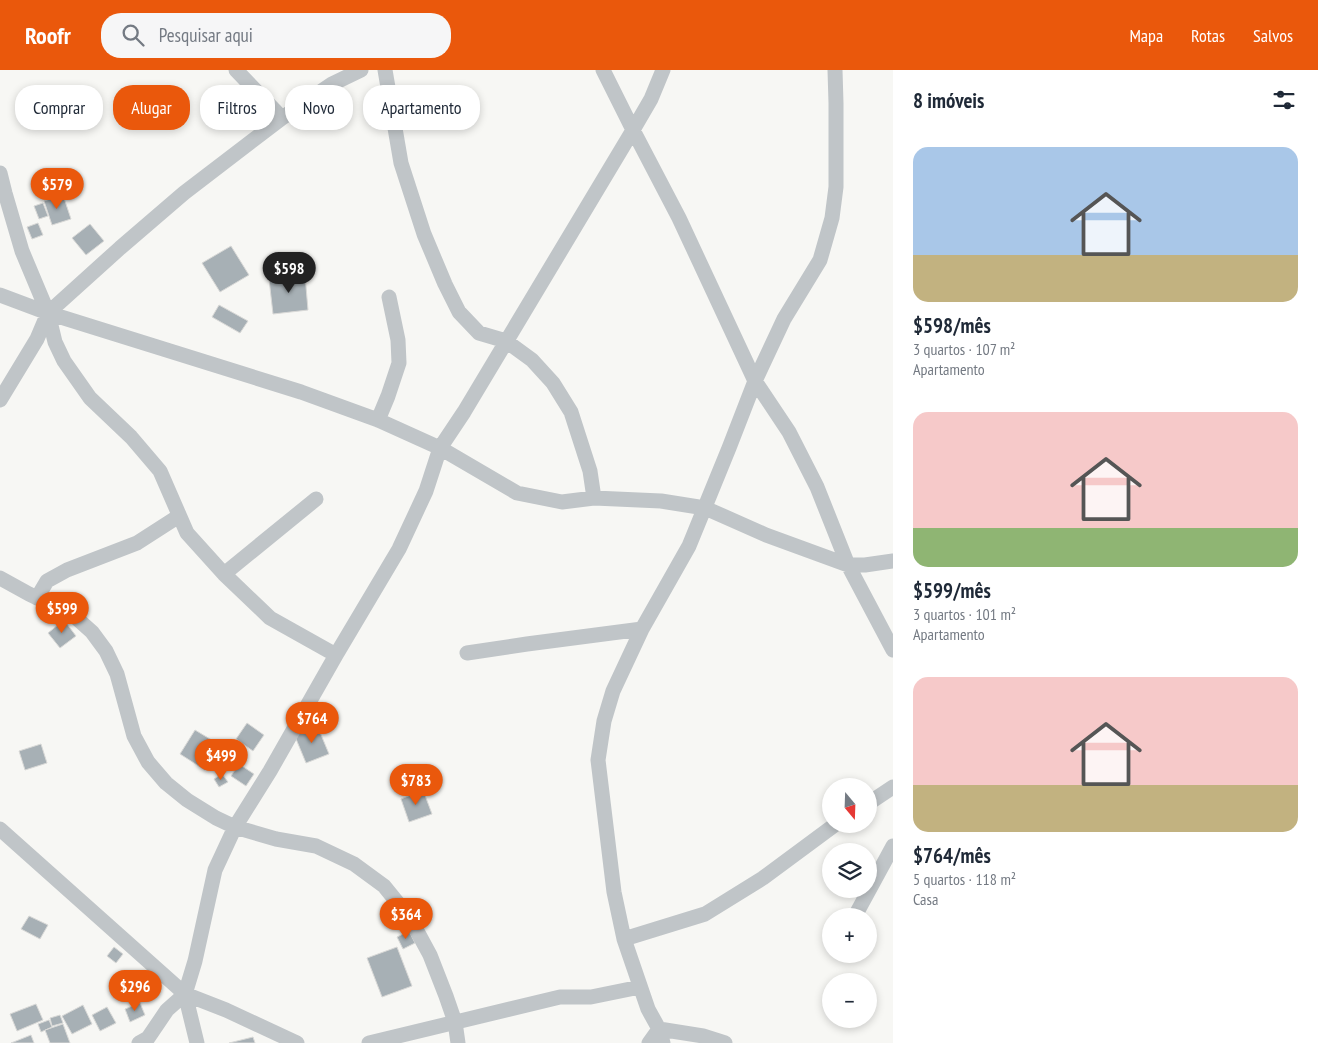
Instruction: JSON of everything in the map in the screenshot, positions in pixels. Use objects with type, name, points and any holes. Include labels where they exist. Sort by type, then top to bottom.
[{"type":"street","points":[[236,70],[282,118]]},
{"type":"street","points":[[0,400],[37,339],[48,313],[184,193],[282,118],[332,84],[361,70]]},
{"type":"street","points":[[385,70],[401,163],[424,234],[445,284],[459,312],[479,333],[506,341],[532,360],[553,383],[571,412],[590,470],[594,498]]},
{"type":"street","points":[[603,70],[632,130],[679,218],[755,382],[789,432],[816,486],[848,565],[893,650]]},
{"type":"street","points":[[144,1041],[167,1010],[185,994],[196,961],[215,870],[235,827],[270,771],[399,549],[426,491],[440,448],[464,412],[651,99],[663,70]]},
{"type":"street","points":[[661,1036],[648,1009],[624,939],[614,892],[598,760],[604,721],[613,691],[642,629],[689,546],[755,382],[784,318],[820,260],[832,218],[836,187],[834,70]]},
{"type":"street","points":[[0,173],[22,251],[48,313],[55,342],[64,361],[90,398],[131,437],[160,471],[187,533],[224,574],[270,618],[336,656]]},
{"type":"street","points":[[0,295],[48,313],[301,392],[378,420],[440,448],[517,493],[562,502],[594,498],[661,502],[705,508],[766,535],[848,565],[865,565],[893,561]]},
{"type":"street","points":[[378,420],[399,363],[398,340],[389,297]]},
{"type":"street","points":[[224,574],[316,499]]},
{"type":"street","points":[[37,598],[48,581],[67,570],[137,543],[179,516]]},
{"type":"street","points":[[0,578],[73,615],[92,632],[106,651],[117,674],[134,736],[148,762],[166,783],[187,800],[235,827],[276,839],[316,846],[354,864],[384,886],[410,918],[430,955],[455,1022],[458,1043]]},
{"type":"street","points":[[467,653],[642,629]]},
{"type":"street","points":[[878,797],[893,787]]},
{"type":"street","points":[[0,829],[185,994],[226,1010],[298,1043]]},
{"type":"street","points":[[624,939],[705,914],[763,878],[824,833]]},
{"type":"street","points":[[859,908],[893,846]]},
{"type":"street","points":[[369,1043],[560,997],[591,997],[640,987]]},
{"type":"street","points":[[185,994],[197,1043]]},
{"type":"street","points":[[650,1043],[661,1036],[703,1036],[725,1043]]},
{"type":"building","points":[[63,195],[71,219],[52,225],[44,201]]},
{"type":"building","points":[[43,203],[48,216],[39,219],[34,206]]},
{"type":"building","points":[[38,223],[43,235],[32,239],[27,227]]},
{"type":"building","points":[[90,224],[104,241],[86,255],[72,238]]},
{"type":"building","points":[[231,246],[249,275],[220,292],[202,263]]},
{"type":"building","points":[[305,275],[308,310],[273,314],[269,279]]},
{"type":"building","points":[[219,305],[248,321],[240,333],[212,317]]},
{"type":"building","points":[[64,620],[76,636],[60,648],[48,633]]},
{"type":"building","points":[[247,723],[264,735],[253,751],[236,739]]},
{"type":"building","points":[[317,725],[329,754],[306,763],[294,734]]},
{"type":"building","points":[[195,730],[220,745],[205,770],[180,754]]},
{"type":"building","points":[[41,744],[47,763],[25,770],[19,751]]},
{"type":"building","points":[[239,764],[254,774],[246,786],[231,776]]},
{"type":"building","points":[[222,774],[228,782],[219,787],[214,779]]},
{"type":"building","points":[[423,790],[432,814],[409,822],[401,799]]},
{"type":"building","points":[[29,916],[48,925],[40,939],[21,929]]},
{"type":"building","points":[[409,931],[415,943],[403,949],[397,937]]},
{"type":"building","points":[[114,947],[123,954],[116,963],[107,956]]},
{"type":"building","points":[[397,947],[412,986],[382,997],[367,958]]},
{"type":"building","points":[[140,1003],[145,1015],[130,1022],[125,1009]]},
{"type":"building","points":[[36,1004],[43,1020],[17,1031],[10,1014]]},
{"type":"building","points":[[83,1005],[92,1024],[72,1034],[62,1016]]},
{"type":"building","points":[[107,1007],[116,1023],[100,1031],[92,1015]]},
{"type":"building","points":[[60,1015],[63,1023],[52,1026],[50,1018]]},
{"type":"building","points":[[49,1020],[52,1027],[41,1032],[38,1024]]},
{"type":"building","points":[[63,1024],[70,1043],[50,1043],[45,1030]]},
{"type":"building","points":[[31,1035],[34,1043],[11,1043]]},
{"type":"building","points":[[253,1037],[255,1043],[229,1043]]}]
